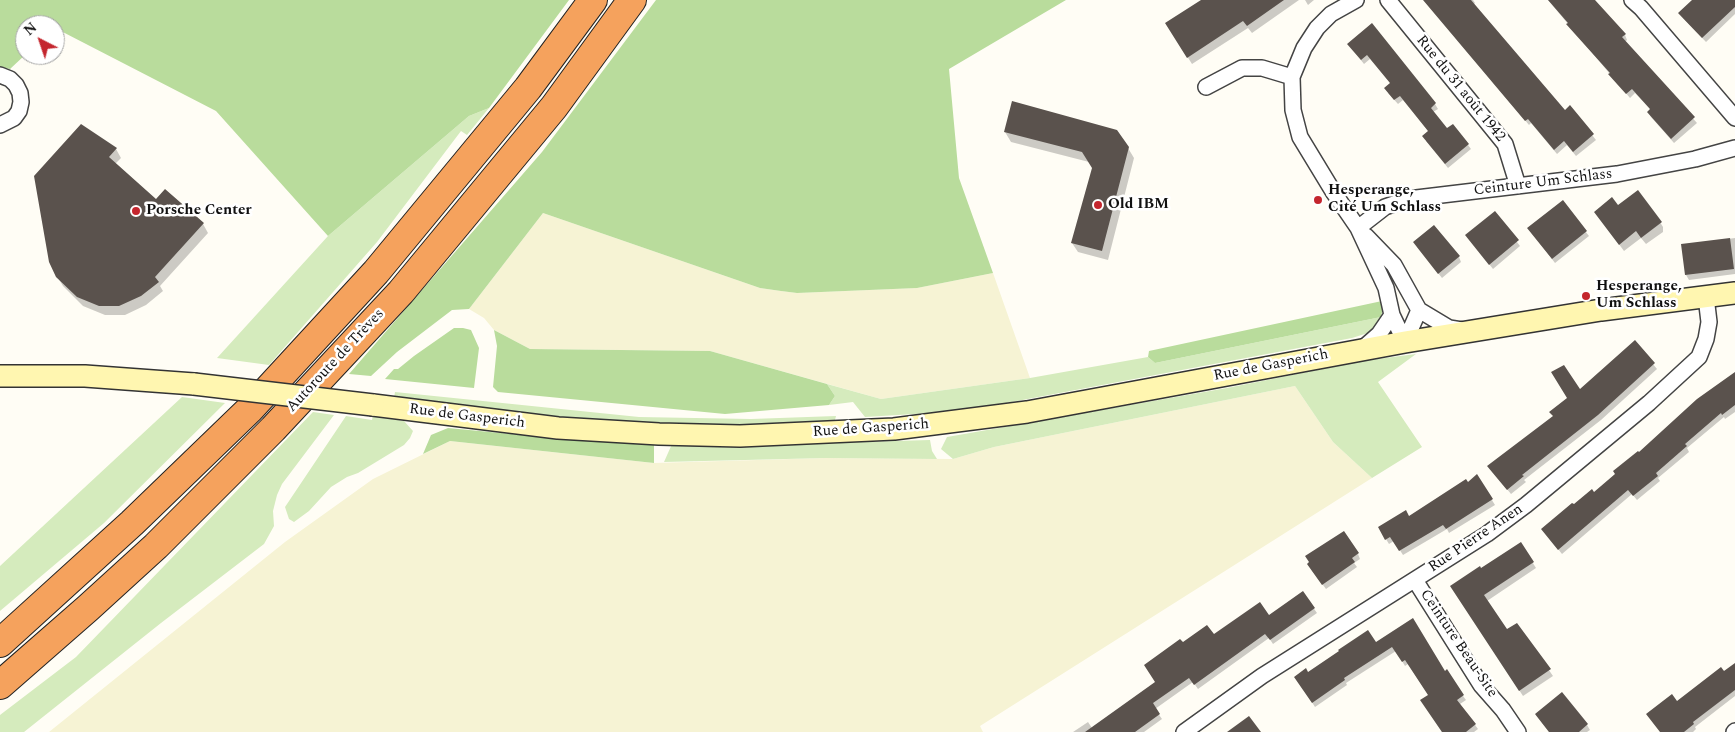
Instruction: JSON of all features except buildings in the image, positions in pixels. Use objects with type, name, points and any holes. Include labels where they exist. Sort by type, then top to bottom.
[{"type":"highway","name":"Autoroute de Trèves","points":[[0,643],[132,524],[249,410],[376,272],[528,88],[593,0]]},
{"type":"highway","name":"Autoroute de Trèves","points":[[0,685],[156,546],[274,429],[401,292],[554,107],[632,0]]},
{"type":"main road","name":"Rue de Gasperich","points":[[0,376],[85,376],[194,384],[558,428],[658,434],[740,436],[850,432],[894,429],[1027,412],[1405,342],[1601,310],[1735,293]]},
{"type":"street","points":[[1356,0],[1331,14],[1317,28],[1304,48],[1292,77],[1293,110],[1300,137],[1358,228],[1386,288],[1392,315],[1405,342]]},
{"type":"street","name":"Rue du 31 août 1942","points":[[1388,0],[1505,144],[1518,186]]},
{"type":"street","points":[[1641,3],[1735,118]]},
{"type":"street","points":[[1206,87],[1242,68],[1262,68],[1292,77]]},
{"type":"street","points":[[0,75],[10,79],[16,85],[20,93],[21,102],[19,111],[14,118],[0,126]]},
{"type":"street","name":"Ceinture Um Schlass","points":[[1358,228],[1385,207],[1408,199],[1617,174],[1695,159],[1735,148]]},
{"type":"street","points":[[1358,228],[1394,265],[1419,310],[1449,328],[1468,332]]},
{"type":"street","name":"Rue Pierre Anen","points":[[1184,732],[1262,676],[1486,534],[1526,505],[1650,403],[1698,357],[1706,339],[1709,322],[1706,296]]},
{"type":"street","points":[[1405,342],[1419,310]]},
{"type":"street","points":[[1361,350],[1379,334],[1392,315]]},
{"type":"street","name":"Ceinture Beau-Site","points":[[1415,580],[1481,685],[1503,710],[1518,732]]},
{"type":"shaded area","points":[[543,213],[760,288],[781,291],[797,293],[917,288],[993,273],[1030,378],[881,399],[710,351],[530,349],[494,330],[484,318],[469,309]]},
{"type":"shaded area","points":[[1295,386],[1333,442],[1372,478],[980,726],[983,732],[49,732],[285,542],[373,479],[450,441],[654,463],[826,458],[953,459],[994,447]]},
{"type":"green space","points":[[0,0],[569,0],[489,108],[469,116],[328,236],[216,111],[65,33],[65,15],[15,15],[15,64],[10,69],[0,67]]},
{"type":"green space","points":[[656,0],[1066,0],[949,69],[959,178],[993,273],[917,288],[797,293],[781,291],[760,288],[543,213],[469,309],[452,310],[397,352],[371,376],[349,374],[542,152]]},
{"type":"green space","points":[[489,108],[467,135],[461,131],[377,242],[269,365],[217,358],[328,236],[469,116]]},
{"type":"green space","points":[[1382,301],[1381,317],[1155,363],[1148,357],[1149,351]]},
{"type":"green space","points":[[1381,317],[1374,331],[1352,338],[964,411],[865,417],[853,402],[829,405],[835,396],[827,384],[881,399],[1030,378],[1148,357],[1155,363]]},
{"type":"green space","points":[[454,328],[471,330],[479,348],[474,388],[385,379],[394,369],[398,369]]},
{"type":"green space","points":[[494,330],[530,349],[710,351],[827,384],[835,396],[829,405],[725,414],[498,392],[493,387],[497,346]]},
{"type":"green space","points":[[1416,354],[1378,382],[1422,447],[1372,478],[1333,442],[1295,386],[994,447],[953,459],[941,449],[947,437],[1227,388],[1362,361]]},
{"type":"green space","points":[[395,392],[639,417],[751,419],[836,416],[835,420],[831,421],[764,425],[658,423],[563,418],[394,398]]},
{"type":"green space","points":[[182,397],[225,403],[104,523],[0,611],[0,566]]},
{"type":"green space","points":[[313,412],[334,415],[282,484],[273,511],[274,526],[264,544],[24,732],[0,732],[0,715],[76,657]]},
{"type":"green space","points":[[373,415],[404,421],[413,431],[410,438],[404,445],[331,487],[309,511],[294,522],[289,519],[285,507],[346,416],[372,420]]},
{"type":"green space","points":[[448,428],[574,440],[654,445],[654,463],[450,441],[423,454],[431,435]]},
{"type":"green space","points":[[930,440],[932,451],[937,459],[826,458],[664,462],[672,444],[714,446]]},
{"type":"place","name":"Hesperange, Cité Um Schlass","points":[[1318,200]]},
{"type":"place","name":"Old IBM","points":[[1098,205]]},
{"type":"place","name":"Porsche Center","points":[[136,211]]},
{"type":"place","name":"Hesperange, Um Schlass","points":[[1586,296]]}]
